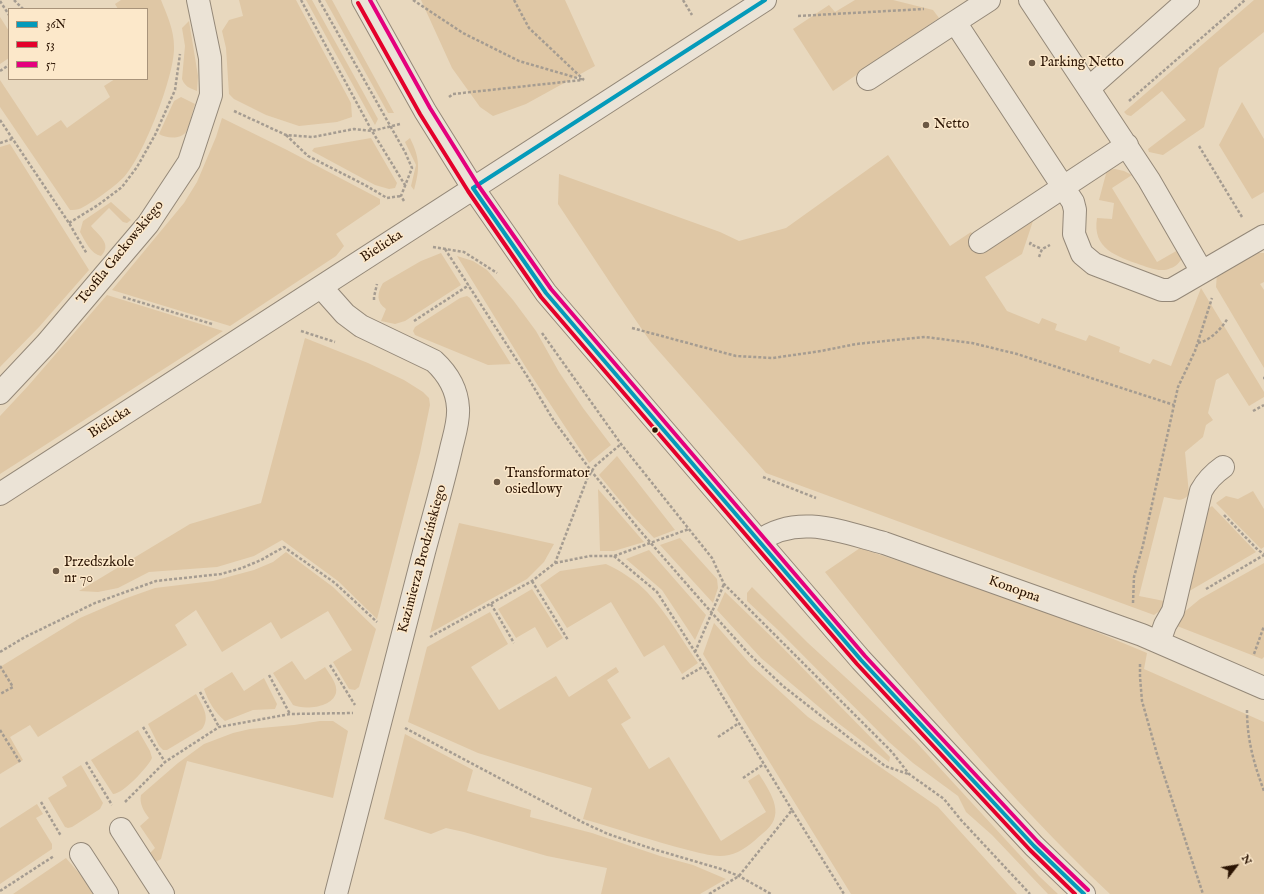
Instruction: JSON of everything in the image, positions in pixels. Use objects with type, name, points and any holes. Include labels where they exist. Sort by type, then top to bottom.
[{"type":"street","name":"Teofila Gackowskiego","points":[[0,393],[46,344],[148,224],[189,162],[211,95],[210,58],[198,0]]},
{"type":"street","points":[[363,0],[425,111],[473,188],[546,292],[861,660],[1034,846],[1084,894]]},
{"type":"street","name":"Bielicka","points":[[0,494],[764,0]]},
{"type":"street","points":[[868,79],[989,0]]},
{"type":"street","points":[[1030,0],[1127,145],[1202,272]]},
{"type":"street","points":[[1089,88],[1188,0]]},
{"type":"street","points":[[955,22],[1073,202],[1075,210],[1074,234],[1078,246],[1082,254],[1094,264],[1162,290],[1171,290],[1264,236]]},
{"type":"street","points":[[980,242],[1127,145]]},
{"type":"street","name":"Kazimierza Brodzińskiego","points":[[321,287],[331,300],[361,326],[434,361],[442,368],[456,393],[459,408],[457,426],[438,502],[371,715],[336,894]]},
{"type":"street","points":[[1150,638],[1165,625],[1173,612],[1202,491],[1206,482],[1214,473],[1224,467]]},
{"type":"street","name":"Konopna","points":[[759,541],[768,534],[791,527],[805,526],[843,532],[884,543],[1150,638],[1264,688]]},
{"type":"street","points":[[118,820],[163,894]]},
{"type":"street","points":[[81,854],[107,894]]},
{"type":"path","points":[[14,0],[22,8]]},
{"type":"path","points":[[301,0],[372,131],[406,186]]},
{"type":"path","points":[[319,0],[391,126],[412,168],[401,196]]},
{"type":"path","points":[[413,0],[463,33],[519,61],[584,80]]},
{"type":"path","points":[[514,0],[529,28],[584,80]]},
{"type":"path","points":[[1109,118],[1245,0]]},
{"type":"path","points":[[0,1],[8,13]]},
{"type":"path","points":[[798,16],[924,9]]},
{"type":"path","points":[[69,224],[122,187],[137,167],[155,135],[175,90],[180,53]]},
{"type":"path","points":[[453,94],[584,80]]},
{"type":"path","points":[[209,102],[224,107],[286,135],[308,156],[388,198],[401,196]]},
{"type":"path","points":[[0,120],[69,224],[92,263],[98,283],[248,334]]},
{"type":"path","points":[[286,135],[313,136],[354,129],[372,131],[403,124]]},
{"type":"path","points":[[0,143],[12,139]]},
{"type":"path","points":[[1199,146],[1237,208]]},
{"type":"path","points":[[401,196],[406,203]]},
{"type":"path","points":[[499,274],[464,252],[445,248],[554,421],[592,472],[712,613],[749,654],[783,686],[885,766],[909,774]]},
{"type":"path","points":[[395,343],[407,326],[469,285]]},
{"type":"path","points":[[1133,605],[1134,578],[1178,387],[1195,351],[1214,294]]},
{"type":"path","points":[[1198,343],[1206,341],[1216,333],[1228,318]]},
{"type":"path","points":[[632,328],[736,356],[773,358],[856,344],[925,337],[972,343],[1017,354],[1174,405]]},
{"type":"path","points":[[540,331],[622,444],[712,558],[724,584],[892,752],[909,774],[944,799],[961,820],[1030,894]]},
{"type":"path","points":[[1254,411],[1264,404]]},
{"type":"path","points":[[555,563],[586,479],[595,466],[622,444]]},
{"type":"path","points":[[1173,612],[1188,599],[1264,554],[1258,550],[1202,491]]},
{"type":"path","points":[[429,638],[532,581],[555,563],[590,556],[614,556],[689,529]]},
{"type":"path","points":[[0,652],[25,637],[102,600],[156,581],[221,574],[242,568],[284,548],[335,583],[376,622],[380,623]]},
{"type":"path","points":[[614,556],[657,592],[844,894]]},
{"type":"path","points":[[532,581],[568,640]]},
{"type":"path","points":[[695,652],[724,584]]},
{"type":"path","points":[[491,604],[514,643]]},
{"type":"path","points":[[1150,638],[1140,677],[1142,701],[1157,754],[1203,894]]},
{"type":"path","points":[[330,665],[371,715],[608,834],[721,869],[739,876],[771,894]]},
{"type":"path","points":[[0,666],[13,687],[0,694]]},
{"type":"path","points":[[682,679],[704,666]]},
{"type":"path","points":[[269,675],[290,714]]},
{"type":"path","points":[[200,692],[219,727]]},
{"type":"path","points":[[122,806],[165,762],[219,727],[290,714],[371,715]]},
{"type":"path","points":[[718,737],[739,723]]},
{"type":"path","points":[[143,727],[165,762]]},
{"type":"path","points":[[0,730],[20,762]]},
{"type":"path","points":[[86,762],[118,820]]},
{"type":"path","points":[[743,778],[764,764]]},
{"type":"path","points":[[41,802],[64,840]]},
{"type":"path","points":[[709,894],[739,876],[792,810]]},
{"type":"path","points":[[0,891],[56,855]]},
{"type":"shaded area","points":[[121,0],[161,0],[173,35],[173,60],[164,95],[140,152],[132,167],[121,180],[95,200],[80,209],[70,210],[0,107],[0,80],[37,136],[61,120],[67,128],[110,97],[104,86],[113,80],[148,80],[148,8],[117,8],[115,4]]},
{"type":"shaded area","points":[[239,0],[296,0],[351,103],[352,117],[337,122],[299,126],[266,115],[234,99],[229,94],[226,48],[222,31],[229,20],[243,16]]},
{"type":"shaded area","points":[[306,0],[312,0],[378,119],[375,125]]},
{"type":"shaded area","points":[[325,0],[332,0],[394,113],[388,113]]},
{"type":"shaded area","points":[[421,0],[565,0],[595,66],[526,104],[493,116],[480,107],[452,68]]},
{"type":"shaded area","points":[[855,0],[893,0],[933,10],[939,18],[833,91],[793,29],[829,5],[835,12]]},
{"type":"shaded area","points":[[1254,0],[1264,0],[1264,32],[1219,68],[1204,127],[1163,155],[1149,152],[1148,149],[1186,120],[1162,91],[1131,116],[1124,112]]},
{"type":"shaded area","points":[[0,17],[8,29],[8,59],[0,64]]},
{"type":"shaded area","points":[[189,21],[198,76],[197,91],[186,86],[182,79],[185,46],[182,28]]},
{"type":"shaded area","points":[[181,97],[195,104],[186,132],[183,135],[173,138],[159,134],[174,101]]},
{"type":"shaded area","points":[[1242,102],[1264,139],[1264,192],[1252,199],[1219,145]]},
{"type":"shaded area","points":[[222,118],[380,199],[380,204],[336,234],[344,246],[336,256],[230,326],[112,290],[184,203],[197,182],[216,137]]},
{"type":"shaded area","points":[[371,138],[397,183],[395,188],[389,189],[375,185],[312,151],[314,148]]},
{"type":"shaded area","points":[[410,138],[416,152],[418,164],[414,190],[411,186],[416,165],[405,142]]},
{"type":"shaded area","points":[[10,144],[89,270],[39,327],[0,367],[0,147]]},
{"type":"shaded area","points":[[888,155],[950,246],[971,232],[984,253],[1033,221],[1022,254],[985,277],[1007,311],[1039,324],[1042,318],[1057,324],[1055,330],[1086,341],[1089,335],[1120,347],[1119,352],[1150,364],[1153,359],[1171,366],[1201,288],[1264,392],[1264,397],[1249,406],[1228,373],[1216,380],[1208,413],[1213,420],[1206,425],[1203,437],[1185,452],[1189,494],[1180,500],[1164,497],[1139,596],[1164,601],[1161,610],[1154,615],[766,473],[650,341],[558,204],[559,174],[720,232],[739,241],[786,228]]},
{"type":"shaded area","points":[[1115,169],[1132,175],[1112,188],[1157,262],[1178,250],[1183,258],[1174,267],[1156,270],[1123,258],[1108,250],[1102,244],[1096,229],[1097,218],[1112,219],[1114,203],[1099,200],[1107,170]]},
{"type":"shaded area","points":[[111,202],[131,220],[127,223],[123,222],[109,208],[91,226],[105,244],[104,252],[101,256],[97,255],[91,250],[80,232],[83,221]]},
{"type":"shaded area","points":[[441,253],[461,285],[405,321],[395,324],[381,321],[386,309],[380,303],[378,297],[383,283],[421,261]]},
{"type":"shaded area","points":[[1250,253],[1264,253],[1264,282],[1260,284],[1264,290],[1264,368],[1216,287],[1217,273]]},
{"type":"shaded area","points":[[457,256],[473,261],[487,270],[513,300],[536,331],[559,372],[583,408],[611,445],[589,463],[525,366]]},
{"type":"shaded area","points":[[107,295],[223,331],[0,474],[0,416]]},
{"type":"shaded area","points":[[467,296],[470,298],[511,364],[488,365],[415,335],[413,331],[415,327],[460,298]]},
{"type":"shaded area","points":[[305,338],[368,363],[404,380],[423,392],[429,398],[430,405],[420,453],[377,619],[338,581],[282,540],[254,556],[217,567],[149,572],[118,588],[98,592],[79,591],[190,524],[261,503]]},
{"type":"shaded area","points":[[617,456],[675,530],[654,538],[631,514],[599,475]]},
{"type":"shaded area","points":[[598,489],[644,542],[614,551],[600,551]]},
{"type":"shaded area","points":[[1253,491],[1264,509],[1264,547],[1261,549],[1216,503],[1226,496],[1238,499]]},
{"type":"shaded area","points":[[1212,506],[1256,552],[1186,593],[1207,510]]},
{"type":"shaded area","points":[[459,523],[554,544],[544,562],[527,579],[430,633]]},
{"type":"shaded area","points":[[680,538],[717,579],[718,588],[713,603],[660,545]]},
{"type":"shaded area","points":[[860,548],[1044,610],[1147,653],[1144,669],[1264,722],[1264,894],[1110,894],[1034,818],[998,779],[892,656],[825,572]]},
{"type":"shaded area","points":[[649,550],[706,615],[695,640],[662,590],[626,559]]},
{"type":"shaded area","points":[[286,552],[333,587],[376,629],[359,687],[355,690],[349,689],[333,662],[352,650],[328,611],[281,639],[271,622],[222,652],[196,610],[175,625],[187,645],[38,737],[30,725],[10,737],[23,760],[0,774],[0,667],[80,618],[124,599],[155,588],[213,581],[254,570],[273,562]]},
{"type":"shaded area","points":[[1264,563],[1264,657],[1262,659],[1177,626],[1183,613],[1200,599]]},
{"type":"shaded area","points":[[606,564],[628,576],[647,592],[668,618],[698,663],[682,674],[664,645],[644,657],[611,602],[567,628],[540,585],[560,571]]},
{"type":"shaded area","points":[[752,587],[808,643],[916,742],[1039,876],[1058,894],[1048,894],[992,835],[966,812],[958,796],[913,763],[889,742],[777,629],[747,601],[747,593]]},
{"type":"shaded area","points":[[532,589],[563,638],[547,648],[535,627],[516,638],[498,609]]},
{"type":"shaded area","points":[[725,592],[779,644],[890,757],[889,762],[838,723],[761,658],[717,610]]},
{"type":"shaded area","points":[[490,612],[508,644],[471,667],[499,710],[556,676],[569,697],[616,667],[619,672],[607,680],[631,718],[621,724],[649,769],[669,757],[721,841],[766,812],[748,781],[759,774],[775,805],[774,820],[770,827],[742,850],[724,856],[703,854],[661,843],[583,819],[592,788],[478,753],[408,722],[427,647]]},
{"type":"shaded area","points":[[714,623],[751,665],[808,717],[938,807],[1017,894],[851,894],[703,654]]},
{"type":"shaded area","points":[[292,661],[305,680],[325,667],[336,686],[336,693],[329,702],[324,705],[310,707],[298,707],[293,705],[273,673]]},
{"type":"shaded area","points":[[232,672],[244,691],[264,678],[277,704],[275,709],[253,710],[225,721],[212,706],[204,689]]},
{"type":"shaded area","points":[[196,694],[205,711],[205,725],[202,729],[167,750],[163,750],[159,746],[148,724]]},
{"type":"shaded area","points":[[320,721],[333,721],[348,731],[333,798],[187,761],[161,859],[154,863],[148,855],[155,848],[140,826],[149,818],[142,807],[141,795],[178,763],[204,744],[233,733],[250,729]]},
{"type":"shaded area","points":[[138,730],[150,751],[152,758],[141,773],[129,785],[123,790],[113,794],[91,760]]},
{"type":"shaded area","points":[[405,734],[473,770],[467,791],[531,810],[530,817],[592,833],[660,856],[693,865],[726,879],[700,894],[601,894],[607,868],[547,856],[446,828],[431,834],[384,819]]},
{"type":"shaded area","points":[[81,765],[103,803],[100,809],[68,828],[65,827],[48,798],[67,786],[62,777]]},
{"type":"shaded area","points":[[37,804],[43,814],[36,818],[52,844],[52,849],[0,884],[0,828]]},
{"type":"shaded area","points":[[66,858],[97,894],[13,894]]},
{"type":"transit line","name":"57","points":[[370,0],[430,108],[478,185],[551,289],[865,656],[1038,842],[1088,890]]},
{"type":"transit line","name":"36N","points":[[473,188],[765,0]]},
{"type":"transit line","name":"53","points":[[358,3],[420,114],[468,191],[541,297],[857,664],[1030,850],[1075,894]]},
{"type":"transit line","name":"36N","points":[[473,188],[546,293],[861,660],[1034,846],[1084,894]]},
{"type":"place","name":"Parking Netto","points":[[1032,63]]},
{"type":"place","name":"Netto","points":[[926,125]]},
{"type":"place","name":"Transformator osiedlowy","points":[[497,482]]},
{"type":"place","name":"Przedszkole nr 70","points":[[56,571]]}]
